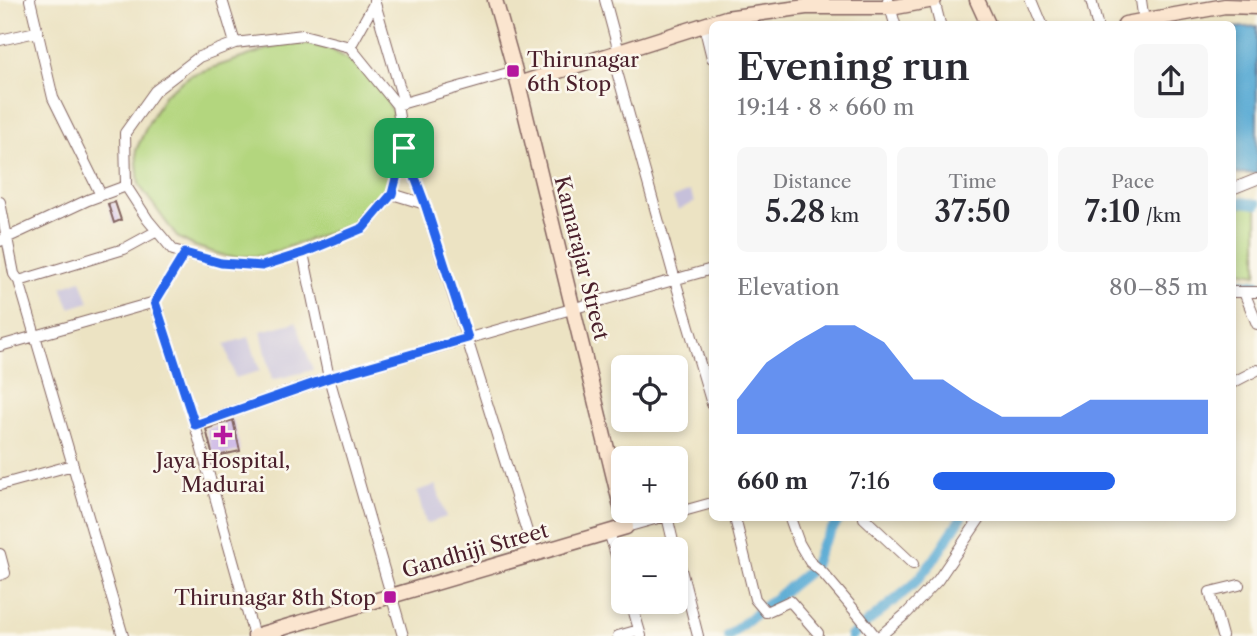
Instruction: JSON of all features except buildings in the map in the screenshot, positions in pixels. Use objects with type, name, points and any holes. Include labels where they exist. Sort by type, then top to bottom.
[{"type":"main road","name":"Kamarajar Street","points":[[495,0],[517,78],[626,527]]},
{"type":"main road","points":[[717,21],[758,7],[889,4],[934,0]]},
{"type":"main road","points":[[977,0],[987,21]]},
{"type":"main road","points":[[1149,21],[1225,6],[1257,7]]},
{"type":"main road","points":[[517,78],[615,53],[709,23]]},
{"type":"main road","name":"Gandhiji Street","points":[[255,636],[626,527]]},
{"type":"street","points":[[30,0],[52,98],[101,195]]},
{"type":"street","points":[[222,0],[234,43]]},
{"type":"street","points":[[605,0],[615,53],[675,280],[709,394]]},
{"type":"street","points":[[934,0],[939,21]]},
{"type":"street","points":[[1032,0],[1041,21]]},
{"type":"street","points":[[1091,0],[1096,21]]},
{"type":"street","points":[[1141,0],[1144,21]]},
{"type":"street","points":[[350,47],[375,1]]},
{"type":"street","points":[[375,1],[401,104],[404,148],[468,338],[534,554]]},
{"type":"street","points":[[889,4],[894,21]]},
{"type":"street","points":[[704,25],[709,46]]},
{"type":"street","points":[[0,38],[36,32]]},
{"type":"street","points":[[401,104],[350,47],[303,35],[234,43],[199,57],[155,90],[125,132],[126,186],[148,220],[173,250],[221,263],[262,266],[303,253],[363,228],[392,194],[404,148]]},
{"type":"street","points":[[401,104],[517,78]]},
{"type":"street","points":[[1236,188],[1256,180]]},
{"type":"street","points":[[3,239],[51,216],[126,186]]},
{"type":"street","points":[[392,194],[425,204]]},
{"type":"street","points":[[0,202],[3,239],[36,336],[123,636]]},
{"type":"street","points":[[19,281],[124,249],[157,231]]},
{"type":"street","points":[[0,346],[155,302],[185,253]]},
{"type":"street","points":[[303,253],[329,378],[403,636]]},
{"type":"street","points":[[195,425],[329,378],[709,271]]},
{"type":"street","points":[[1236,292],[1257,292]]},
{"type":"street","points":[[1244,292],[1257,324]]},
{"type":"street","points":[[155,302],[195,425],[255,636]]},
{"type":"street","points":[[1236,381],[1257,370]]},
{"type":"street","points":[[0,485],[73,465]]},
{"type":"street","points":[[688,510],[709,504]]},
{"type":"street","points":[[735,521],[755,599],[766,612],[790,601],[818,634]]},
{"type":"street","points":[[791,521],[810,562],[822,572],[872,632]]},
{"type":"street","points":[[867,521],[913,564]]},
{"type":"street","points":[[880,636],[908,613],[939,580],[978,521]]},
{"type":"street","points":[[626,527],[641,523]]},
{"type":"street","points":[[609,532],[611,539]]},
{"type":"street","points":[[0,554],[5,573],[0,575]]},
{"type":"street","points":[[1222,636],[1210,592],[1239,585]]},
{"type":"street","points":[[688,597],[698,636]]},
{"type":"street","points":[[618,636],[640,633],[634,614]]},
{"type":"shaded area","points":[[690,191],[695,202],[678,210],[673,198]]},
{"type":"shaded area","points":[[81,280],[89,302],[70,308],[62,287]]},
{"type":"shaded area","points":[[296,322],[313,370],[272,380],[261,331]]},
{"type":"shaded area","points":[[249,337],[260,371],[235,378],[225,344]]},
{"type":"shaded area","points":[[436,485],[446,517],[426,524],[417,491]]},
{"type":"green space","points":[[283,44],[310,44],[330,49],[351,61],[371,79],[386,98],[396,120],[396,165],[386,194],[356,223],[263,256],[228,257],[194,246],[177,237],[139,185],[136,150],[165,94],[191,75]]},
{"type":"green space","points":[[1244,206],[1257,208],[1257,274],[1236,271],[1236,209]]},
{"type":"water","points":[[1257,26],[1257,173],[1236,174],[1236,28]]},
{"type":"waterway","points":[[1236,203],[1257,204]]},
{"type":"waterway","points":[[1236,282],[1257,285]]},
{"type":"waterway","points":[[728,636],[813,568],[821,545],[838,521]]},
{"type":"waterway","points":[[851,636],[913,585],[933,561],[959,521]]},
{"type":"place","name":"Thirunagar 6th Stop","points":[[513,71]]},
{"type":"place","name":"Jaya Hospital, Madurai","points":[[223,435]]},
{"type":"place","name":"Thirunagar 8th Stop","points":[[390,597]]},
{"type":"route","points":[[404,148],[468,338],[329,378],[195,425],[155,302],[185,253],[221,263],[262,266],[303,253],[363,228],[392,194],[404,148]]}]
